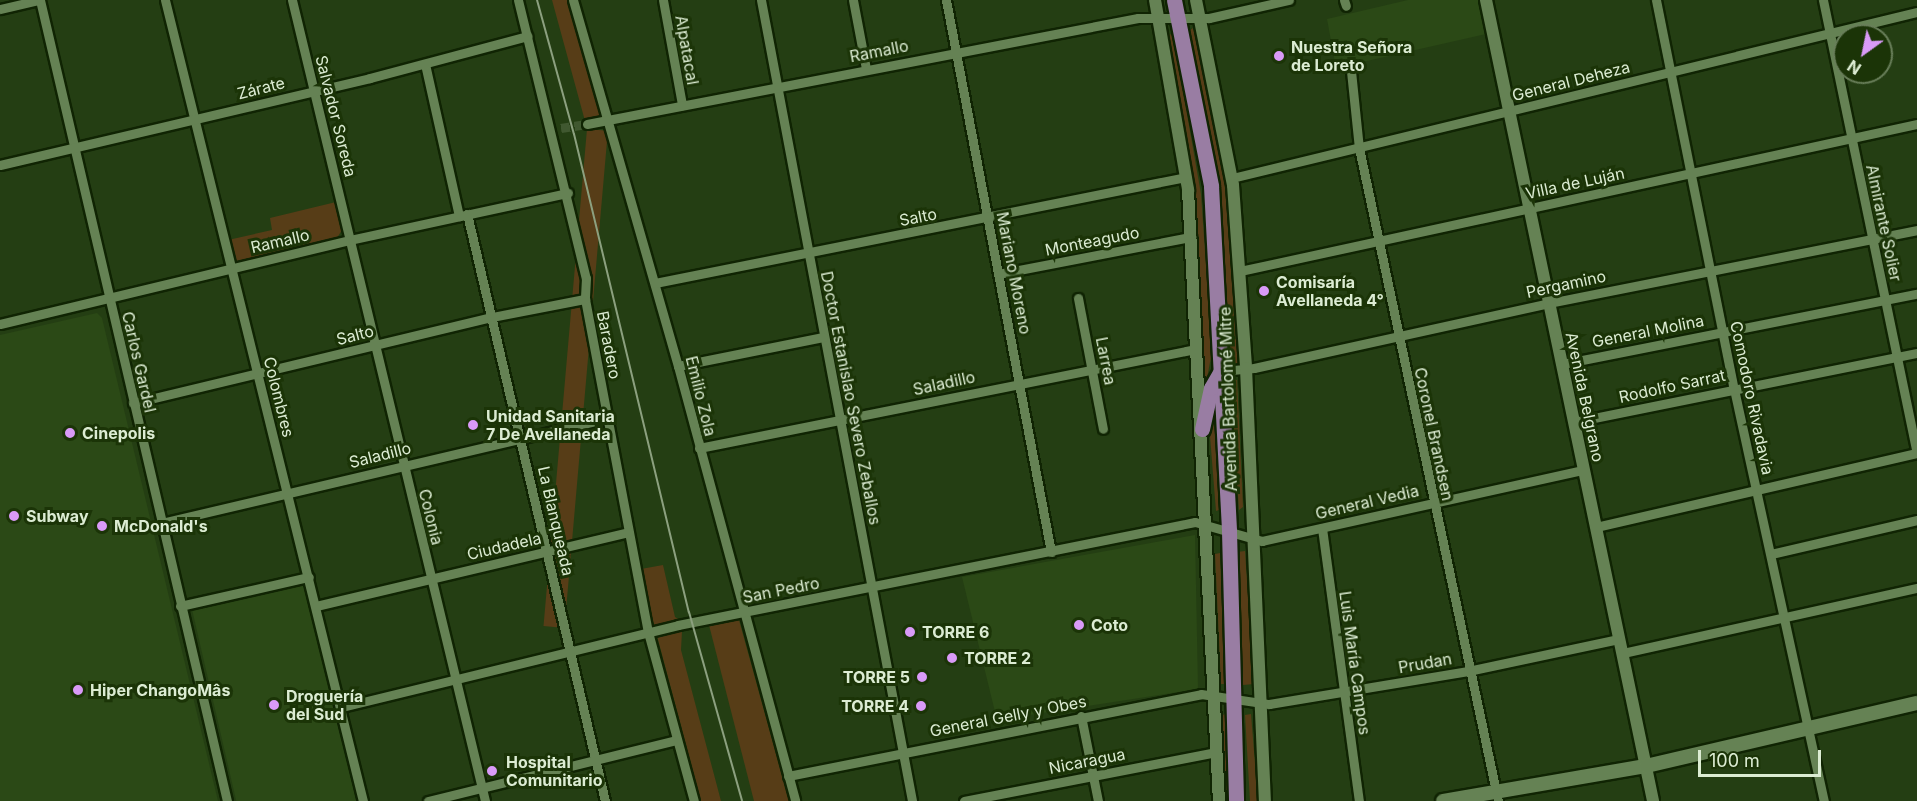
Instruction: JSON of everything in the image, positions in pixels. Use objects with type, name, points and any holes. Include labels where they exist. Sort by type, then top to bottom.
[{"type":"main road","name":"Avenida Bartolomé Mitre","points":[[1174,0],[1211,186],[1229,531],[1234,697],[1238,762],[1244,801]]},
{"type":"main road","points":[[1202,429],[1211,388],[1221,371]]},
{"type":"main road","points":[[1443,801],[1497,797],[1646,766],[1917,703]]},
{"type":"main road","name":"Avenida Bartolomé Mitre","points":[[1236,801],[1238,762]]},
{"type":"street","points":[[0,9],[39,0]]},
{"type":"street","name":"Carlos Gardel","points":[[39,0],[227,801]]},
{"type":"street","name":"Colombres","points":[[165,0],[230,268],[342,707],[363,801]]},
{"type":"street","name":"Salvador Soreda","points":[[292,0],[316,90],[350,240]]},
{"type":"street","name":"Baradero","points":[[518,0],[557,129],[586,278],[585,299],[648,632],[694,801]]},
{"type":"street","name":"Emilio Zola","points":[[573,0],[655,283],[795,801]]},
{"type":"street","name":"Alpatacal","points":[[663,0],[682,105]]},
{"type":"street","name":"Doctor Estanislao Severo Zeballos","points":[[761,0],[912,801]]},
{"type":"street","points":[[853,0],[866,69]]},
{"type":"street","name":"Mariano Moreno","points":[[946,0],[1051,552]]},
{"type":"street","name":"Avenida Bartolomé Mitre","points":[[1155,0],[1186,177],[1191,237],[1219,801]]},
{"type":"street","name":"Avenida Bartolomé Mitre","points":[[1196,0],[1232,178],[1246,368],[1251,541],[1265,801]]},
{"type":"street","name":"Ramallo","points":[[587,124],[1158,15],[1199,18],[1289,0]]},
{"type":"street","name":"Avenida Belgrano","points":[[1486,0],[1653,801]]},
{"type":"street","name":"Comodoro Rivadavia","points":[[1656,0],[1734,388],[1824,801]]},
{"type":"street","name":"Almirante Solier","points":[[1822,0],[1917,453]]},
{"type":"street","name":"General Deheza","points":[[1232,178],[1917,12]]},
{"type":"street","name":"Zárate","points":[[0,165],[425,64],[528,36]]},
{"type":"street","name":"La Blanqueada","points":[[425,64],[463,215],[492,317],[605,801]]},
{"type":"street","name":"Coronel Brandsen","points":[[1351,71],[1359,148],[1468,671],[1497,797]]},
{"type":"street","name":"Villa de Luján","points":[[1240,271],[1917,124]]},
{"type":"street","name":"Salto","points":[[655,283],[988,219],[1186,177]]},
{"type":"street","name":"Ramallo","points":[[0,324],[350,240],[568,193]]},
{"type":"street","name":"Pergamino","points":[[1221,371],[1246,368],[1549,303],[1917,230]]},
{"type":"street","name":"Monteagudo","points":[[998,274],[1191,237]]},
{"type":"street","name":"Colonia","points":[[350,240],[402,465],[485,801]]},
{"type":"street","name":"General Molina","points":[[1562,364],[1917,294]]},
{"type":"street","name":"Larrea","points":[[1078,298],[1103,429]]},
{"type":"street","name":"Salto","points":[[133,403],[492,317],[585,299]]},
{"type":"street","points":[[678,366],[823,337]]},
{"type":"street","name":"Saladillo","points":[[699,448],[1197,350]]},
{"type":"street","name":"Rodolfo Sarrat","points":[[1574,422],[1917,353]]},
{"type":"street","name":"Saladillo","points":[[161,523],[521,436],[607,418]]},
{"type":"street","points":[[1596,527],[1917,453]]},
{"type":"street","name":"General Vedia","points":[[1251,541],[1322,528],[1583,470]]},
{"type":"street","points":[[1771,554],[1917,520]]},
{"type":"street","points":[[1207,523],[1251,541]]},
{"type":"street","name":"San Pedro","points":[[342,707],[648,632],[1207,523]]},
{"type":"street","name":"Luis María Campos","points":[[1322,528],[1359,801]]},
{"type":"street","name":"Ciudadela","points":[[316,606],[628,532]]},
{"type":"street","points":[[180,606],[309,577]]},
{"type":"street","points":[[1623,652],[1784,620],[1917,588]]},
{"type":"street","name":"Prudan","points":[[1234,697],[1261,704],[1343,692],[1468,671],[1619,639]]},
{"type":"street","name":"General Gelly y Obes","points":[[788,776],[1081,717],[1214,693],[1234,697]]},
{"type":"street","points":[[1081,717],[1098,801]]},
{"type":"street","points":[[428,801],[676,740]]},
{"type":"street","name":"Nicaragua","points":[[964,801],[1216,752]]},
{"type":"shaded area","points":[[552,0],[568,0],[603,115],[585,121]]},
{"type":"shaded area","points":[[1408,0],[1478,0],[1486,34],[1336,68],[1327,19]]},
{"type":"shaded area","points":[[1193,28],[1226,177],[1240,363],[1231,364],[1219,177],[1189,31]]},
{"type":"shaded area","points":[[1173,34],[1201,194],[1212,352],[1204,394],[1166,35]]},
{"type":"shaded area","points":[[587,129],[608,131],[564,628],[544,626]]},
{"type":"shaded area","points":[[336,202],[342,230],[337,238],[237,261],[232,258],[228,240],[272,230],[270,218]]},
{"type":"shaded area","points":[[97,313],[102,318],[218,801],[0,801],[0,335]]},
{"type":"shaded area","points":[[1230,380],[1237,380],[1243,507],[1239,510]]},
{"type":"shaded area","points":[[1215,388],[1219,510],[1216,511],[1208,411]]},
{"type":"shaded area","points":[[1195,535],[1198,689],[997,720],[962,577]]},
{"type":"shaded area","points":[[1245,551],[1254,684],[1243,685],[1237,552]]},
{"type":"shaded area","points":[[1220,553],[1226,684],[1221,684],[1215,554]]},
{"type":"shaded area","points":[[663,565],[675,617],[680,620],[654,625],[641,569]]},
{"type":"shaded area","points":[[306,583],[356,801],[236,801],[192,609]]},
{"type":"shaded area","points":[[739,620],[789,801],[754,801],[709,625]]},
{"type":"shaded area","points":[[682,631],[681,650],[721,801],[701,801],[657,636]]},
{"type":"shaded area","points":[[1227,712],[1230,801],[1226,801],[1222,716]]},
{"type":"shaded area","points":[[1251,714],[1258,801],[1250,801],[1245,715]]},
{"type":"tunnel","points":[[561,128],[587,124]]},
{"type":"railway","points":[[537,0],[574,134],[689,612],[742,801]]},
{"type":"place","name":"Nuestra Señora de Loreto","points":[[1279,56]]},
{"type":"place","name":"Comisaría Avellaneda 4°","points":[[1264,291]]},
{"type":"place","name":"Unidad Sanitaria 7 De Avellaneda","points":[[473,425]]},
{"type":"place","name":"Cinepolis","points":[[70,433]]},
{"type":"place","name":"Subway","points":[[14,516]]},
{"type":"place","name":"McDonald's","points":[[102,526]]},
{"type":"place","name":"Coto","points":[[1079,625]]},
{"type":"place","name":"TORRE 6","points":[[910,632]]},
{"type":"place","name":"TORRE 2","points":[[952,658]]},
{"type":"place","name":"TORRE 5","points":[[922,677]]},
{"type":"place","name":"Hiper ChangoMâs","points":[[78,690]]},
{"type":"place","name":"Droguería del Sud","points":[[274,705]]},
{"type":"place","name":"TORRE 4","points":[[921,706]]},
{"type":"place","name":"Hospital Comunitario","points":[[492,771]]}]
